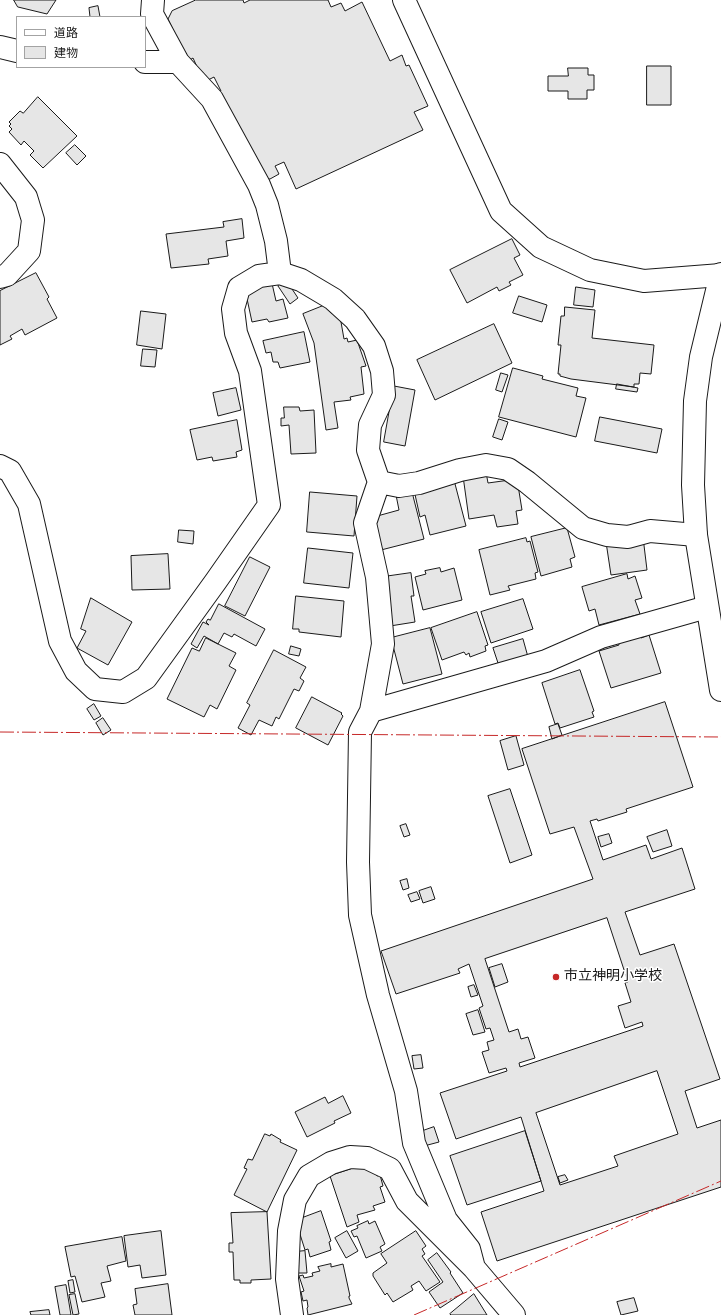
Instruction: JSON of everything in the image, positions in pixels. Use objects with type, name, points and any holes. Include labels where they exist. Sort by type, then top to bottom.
[{"type":"street","points":[[153,0],[152,14],[178,62],[212,99],[259,185],[268,205],[276,241],[280,273]]},
{"type":"street","points":[[404,0],[501,211],[541,247],[590,270],[644,281],[721,274],[701,357],[695,401],[693,486],[696,535],[707,607],[718,656],[721,690]]},
{"type":"street","points":[[0,47],[16,51]]},
{"type":"street","points":[[146,62],[178,62]]},
{"type":"street","points":[[0,164],[26,197],[34,220],[29,250],[7,275],[0,277]]},
{"type":"street","points":[[0,466],[10,471],[29,504],[60,641],[76,671],[95,689],[123,692],[146,678],[269,504],[250,372],[236,333],[233,309],[239,288],[259,276],[280,273],[301,280],[333,299],[355,320],[374,346],[382,372],[384,395],[370,425],[368,450],[379,482],[365,523],[376,577],[383,644],[371,711],[360,732],[358,862],[360,915],[378,995],[406,1091],[414,1143],[446,1220],[469,1249],[474,1268]]},
{"type":"street","points":[[379,482],[399,486],[419,483],[460,470],[486,465],[508,469],[527,482],[583,528],[607,535],[628,538],[650,531],[696,535]]},
{"type":"street","points":[[371,711],[546,661],[601,637],[707,607]]},
{"type":"street","points":[[292,1315],[287,1279],[289,1231],[295,1200],[309,1176],[331,1163],[350,1157],[367,1158],[390,1169],[407,1201],[474,1268],[510,1312]]},
{"type":"building","points":[[14,0],[56,0],[47,14],[18,7]]},
{"type":"building","points":[[196,0],[243,0],[244,3],[250,0],[328,0],[331,7],[341,3],[345,11],[362,2],[390,61],[402,55],[406,66],[409,65],[428,106],[414,112],[423,130],[296,189],[284,162],[275,166],[279,174],[270,179],[261,179],[214,94],[221,91],[214,77],[204,82],[193,58],[188,61],[168,19],[172,11]]},
{"type":"building","points":[[98,6],[100,16],[90,16],[89,8]]},
{"type":"building","points":[[647,66],[671,66],[671,105],[647,105]]},
{"type":"building","points":[[568,68],[588,68],[588,75],[594,75],[594,90],[587,90],[587,99],[568,99],[568,91],[548,91],[548,76],[568,76]]},
{"type":"building","points":[[38,97],[77,136],[43,168],[30,155],[34,151],[24,141],[21,145],[9,132],[12,129],[9,126],[11,124],[9,122],[20,111],[23,113]]},
{"type":"building","points":[[75,145],[86,156],[77,165],[66,153]]},
{"type":"building","points":[[242,219],[244,238],[226,241],[228,256],[208,259],[209,264],[171,268],[166,234],[224,227],[223,222]]},
{"type":"building","points":[[512,239],[520,255],[514,258],[523,275],[509,282],[511,285],[499,291],[497,287],[467,303],[450,270]]},
{"type":"building","points":[[36,273],[49,297],[47,299],[57,318],[25,335],[22,329],[10,336],[12,339],[0,345],[0,291]]},
{"type":"building","points":[[271,279],[276,301],[283,299],[288,318],[269,322],[267,319],[252,322],[246,294]]},
{"type":"building","points":[[286,280],[298,298],[290,304],[278,286]]},
{"type":"building","points":[[576,287],[595,290],[593,307],[574,305]]},
{"type":"building","points":[[519,296],[547,305],[542,322],[513,313]]},
{"type":"building","points":[[328,304],[331,313],[335,312],[341,322],[344,339],[347,338],[348,342],[357,340],[366,366],[361,367],[364,394],[350,397],[351,400],[334,402],[338,428],[326,430],[314,343],[303,314]]},
{"type":"building","points":[[565,307],[595,310],[592,338],[654,345],[651,374],[640,373],[639,384],[634,384],[634,387],[571,379],[560,376],[560,374],[558,374],[561,345],[558,345],[561,316],[564,316]]},
{"type":"building","points":[[141,311],[166,314],[162,349],[137,345]]},
{"type":"building","points":[[494,324],[512,363],[435,400],[417,360]]},
{"type":"building","points":[[304,332],[310,362],[280,368],[278,362],[273,362],[271,352],[266,353],[263,341]]},
{"type":"building","points":[[143,349],[157,350],[155,367],[141,366]]},
{"type":"building","points":[[513,368],[543,376],[542,379],[578,388],[576,396],[586,398],[576,437],[499,417]]},
{"type":"building","points":[[501,373],[508,375],[502,392],[496,390]]},
{"type":"building","points":[[617,384],[638,388],[637,392],[616,389]]},
{"type":"building","points":[[394,386],[415,390],[405,446],[384,442]]},
{"type":"building","points":[[236,388],[241,410],[218,416],[213,393]]},
{"type":"building","points":[[284,407],[299,407],[300,411],[314,410],[316,453],[291,454],[289,425],[281,426],[281,418],[284,418]]},
{"type":"building","points":[[600,417],[662,429],[657,453],[595,441]]},
{"type":"building","points":[[499,419],[508,422],[502,440],[493,437]]},
{"type":"building","points":[[237,420],[242,450],[236,452],[237,457],[213,461],[212,457],[197,460],[190,430]]},
{"type":"building","points":[[486,472],[488,483],[517,479],[522,510],[516,511],[518,524],[497,527],[494,515],[469,519],[463,476]]},
{"type":"building","points":[[454,480],[466,526],[430,535],[425,515],[420,517],[414,490]]},
{"type":"building","points":[[310,492],[357,496],[354,536],[307,532]]},
{"type":"building","points":[[412,492],[424,539],[377,551],[370,518],[399,510],[396,495]]},
{"type":"building","points":[[567,528],[575,557],[570,559],[572,567],[541,576],[531,537]]},
{"type":"building","points":[[179,530],[194,531],[193,544],[178,542]]},
{"type":"building","points":[[643,537],[647,570],[611,575],[606,542]]},
{"type":"building","points":[[526,538],[527,542],[530,541],[538,572],[535,573],[536,579],[508,586],[510,590],[490,595],[479,550]]},
{"type":"building","points":[[308,548],[353,553],[349,588],[304,583]]},
{"type":"building","points":[[168,554],[170,589],[132,590],[131,556]]},
{"type":"building","points":[[250,557],[270,567],[245,616],[225,606]]},
{"type":"building","points":[[440,568],[441,572],[454,568],[462,600],[423,610],[415,577],[426,574],[425,571]]},
{"type":"building","points":[[411,573],[414,596],[411,596],[415,622],[390,626],[383,577]]},
{"type":"building","points":[[627,574],[628,579],[635,576],[642,598],[635,600],[640,614],[599,625],[595,609],[589,611],[582,587]]},
{"type":"building","points":[[296,596],[344,601],[341,637],[299,632],[299,629],[293,629]]},
{"type":"building","points":[[91,598],[132,622],[108,665],[77,648],[86,631],[81,629]]},
{"type":"building","points":[[523,599],[533,629],[491,643],[481,612]]},
{"type":"building","points":[[219,604],[265,629],[256,646],[234,634],[232,637],[224,633],[218,644],[204,636],[197,648],[191,644],[203,622],[209,625],[206,622],[208,619],[210,620]]},
{"type":"building","points":[[477,612],[488,645],[485,646],[486,651],[470,657],[469,653],[466,655],[464,652],[442,660],[431,628]]},
{"type":"building","points":[[430,628],[442,674],[403,684],[391,638]]},
{"type":"building","points":[[640,633],[641,638],[649,635],[661,673],[611,688],[599,651],[619,645],[618,640]]},
{"type":"building","points":[[206,638],[236,653],[229,666],[236,670],[217,709],[210,705],[204,717],[167,699],[192,648],[199,651]]},
{"type":"building","points":[[523,639],[528,657],[499,666],[493,648]]},
{"type":"building","points":[[291,646],[301,649],[299,656],[289,654]]},
{"type":"building","points":[[274,650],[306,667],[300,678],[304,681],[299,691],[294,689],[279,719],[276,717],[272,726],[259,720],[251,735],[238,728],[250,705],[247,703]]},
{"type":"building","points":[[580,670],[594,711],[592,712],[594,717],[560,728],[558,723],[555,724],[542,683]]},
{"type":"building","points":[[312,697],[342,713],[341,714],[343,716],[328,745],[296,728]]},
{"type":"building","points":[[665,702],[693,787],[626,809],[627,812],[598,821],[597,819],[590,821],[603,860],[646,845],[651,859],[682,848],[695,889],[625,912],[640,955],[674,944],[720,1079],[685,1091],[697,1128],[721,1120],[721,1187],[497,1261],[481,1212],[544,1191],[521,1117],[456,1139],[440,1093],[507,1071],[506,1068],[489,1073],[482,1052],[489,1050],[487,1042],[494,1040],[490,1028],[486,1029],[479,1008],[483,1006],[469,964],[458,969],[460,973],[396,994],[381,951],[593,879],[574,827],[550,834],[522,749]],"holes":[[[607,918],[628,982],[625,983],[631,1002],[618,1006],[625,1028],[642,1022],[643,1026],[520,1067],[519,1063],[535,1058],[528,1037],[521,1039],[518,1029],[509,1032],[485,959]],[[657,1071],[678,1134],[614,1156],[618,1166],[560,1185],[536,1113]]]},
{"type":"building","points":[[94,704],[101,716],[94,720],[87,709]]},
{"type":"building","points":[[103,718],[111,730],[103,735],[96,723]]},
{"type":"building","points":[[558,724],[562,735],[552,739],[549,727]]},
{"type":"building","points":[[516,736],[524,765],[508,770],[500,741]]},
{"type":"building","points":[[510,789],[532,855],[510,863],[488,796]]},
{"type":"building","points":[[406,824],[410,835],[404,837],[400,826]]},
{"type":"building","points":[[667,830],[672,846],[653,852],[647,837]]},
{"type":"building","points":[[609,834],[612,843],[601,847],[598,837]]},
{"type":"building","points":[[407,879],[409,888],[403,890],[400,881]]},
{"type":"building","points":[[431,887],[435,899],[423,903],[419,891]]},
{"type":"building","points":[[417,892],[420,899],[411,902],[408,895]]},
{"type":"building","points":[[502,964],[508,982],[495,987],[489,968]]},
{"type":"building","points":[[474,985],[478,995],[471,997],[468,987]]},
{"type":"building","points":[[478,1010],[485,1032],[473,1035],[466,1014]]},
{"type":"building","points":[[421,1055],[423,1068],[414,1069],[412,1056]]},
{"type":"building","points":[[343,1096],[351,1113],[307,1137],[295,1112],[325,1097],[328,1103]]},
{"type":"building","points":[[434,1127],[439,1142],[424,1146],[420,1132]]},
{"type":"building","points":[[525,1131],[541,1181],[467,1205],[450,1156]]},
{"type":"building","points":[[265,1134],[270,1136],[271,1134],[281,1140],[280,1142],[297,1150],[267,1212],[234,1195],[247,1169],[244,1168],[248,1159],[252,1160]]},
{"type":"building","points":[[366,1164],[374,1167],[377,1176],[380,1175],[383,1186],[380,1187],[385,1202],[373,1206],[375,1210],[357,1215],[359,1222],[347,1227],[330,1176]]},
{"type":"building","points":[[565,1175],[568,1180],[560,1183],[558,1177]]},
{"type":"building","points":[[321,1211],[331,1241],[329,1242],[331,1250],[310,1257],[308,1249],[305,1250],[297,1220]]},
{"type":"building","points":[[267,1212],[271,1279],[251,1280],[251,1283],[240,1283],[240,1280],[234,1280],[233,1252],[229,1252],[229,1243],[233,1243],[231,1213]]},
{"type":"building","points":[[368,1221],[369,1224],[375,1221],[385,1244],[380,1247],[382,1251],[366,1258],[357,1236],[354,1237],[351,1231],[358,1228],[357,1226]]},
{"type":"building","points":[[161,1231],[166,1275],[142,1278],[140,1265],[128,1267],[124,1236]]},
{"type":"building","points":[[347,1231],[358,1251],[346,1258],[335,1238]]},
{"type":"building","points":[[416,1231],[426,1246],[422,1249],[425,1254],[422,1256],[440,1282],[426,1291],[419,1281],[411,1286],[413,1290],[393,1302],[387,1293],[385,1295],[373,1276],[373,1273],[387,1263],[381,1254]]},
{"type":"building","points":[[122,1237],[126,1261],[107,1266],[111,1281],[101,1283],[105,1297],[82,1302],[75,1276],[71,1277],[65,1247]]},
{"type":"building","points":[[305,1251],[307,1273],[296,1273],[295,1252]]},
{"type":"building","points":[[437,1253],[451,1272],[450,1273],[463,1293],[440,1308],[429,1292],[443,1282],[428,1260]]},
{"type":"building","points":[[331,1264],[331,1267],[343,1264],[350,1296],[349,1298],[352,1304],[308,1315],[307,1300],[303,1301],[301,1292],[304,1291],[299,1276],[303,1275],[304,1278],[313,1276],[312,1273],[320,1271],[318,1267]]},
{"type":"building","points":[[73,1280],[75,1292],[70,1293],[68,1281]]},
{"type":"building","points":[[168,1284],[172,1315],[135,1315],[133,1305],[137,1304],[135,1289]]},
{"type":"building","points":[[66,1285],[71,1315],[60,1315],[55,1287]]},
{"type":"building","points":[[75,1294],[79,1314],[73,1315],[69,1295]]},
{"type":"building","points":[[474,1294],[487,1315],[450,1314]]},
{"type":"building","points":[[634,1298],[638,1311],[621,1315],[617,1302]]},
{"type":"building","points":[[49,1310],[50,1315],[31,1315],[30,1312]]},
{"type":"power","points":[[0,732],[721,737]]},
{"type":"power","points":[[414,1315],[721,1181]]},
{"type":"place","name":"市立神明小学校","points":[[556,977]]}]
